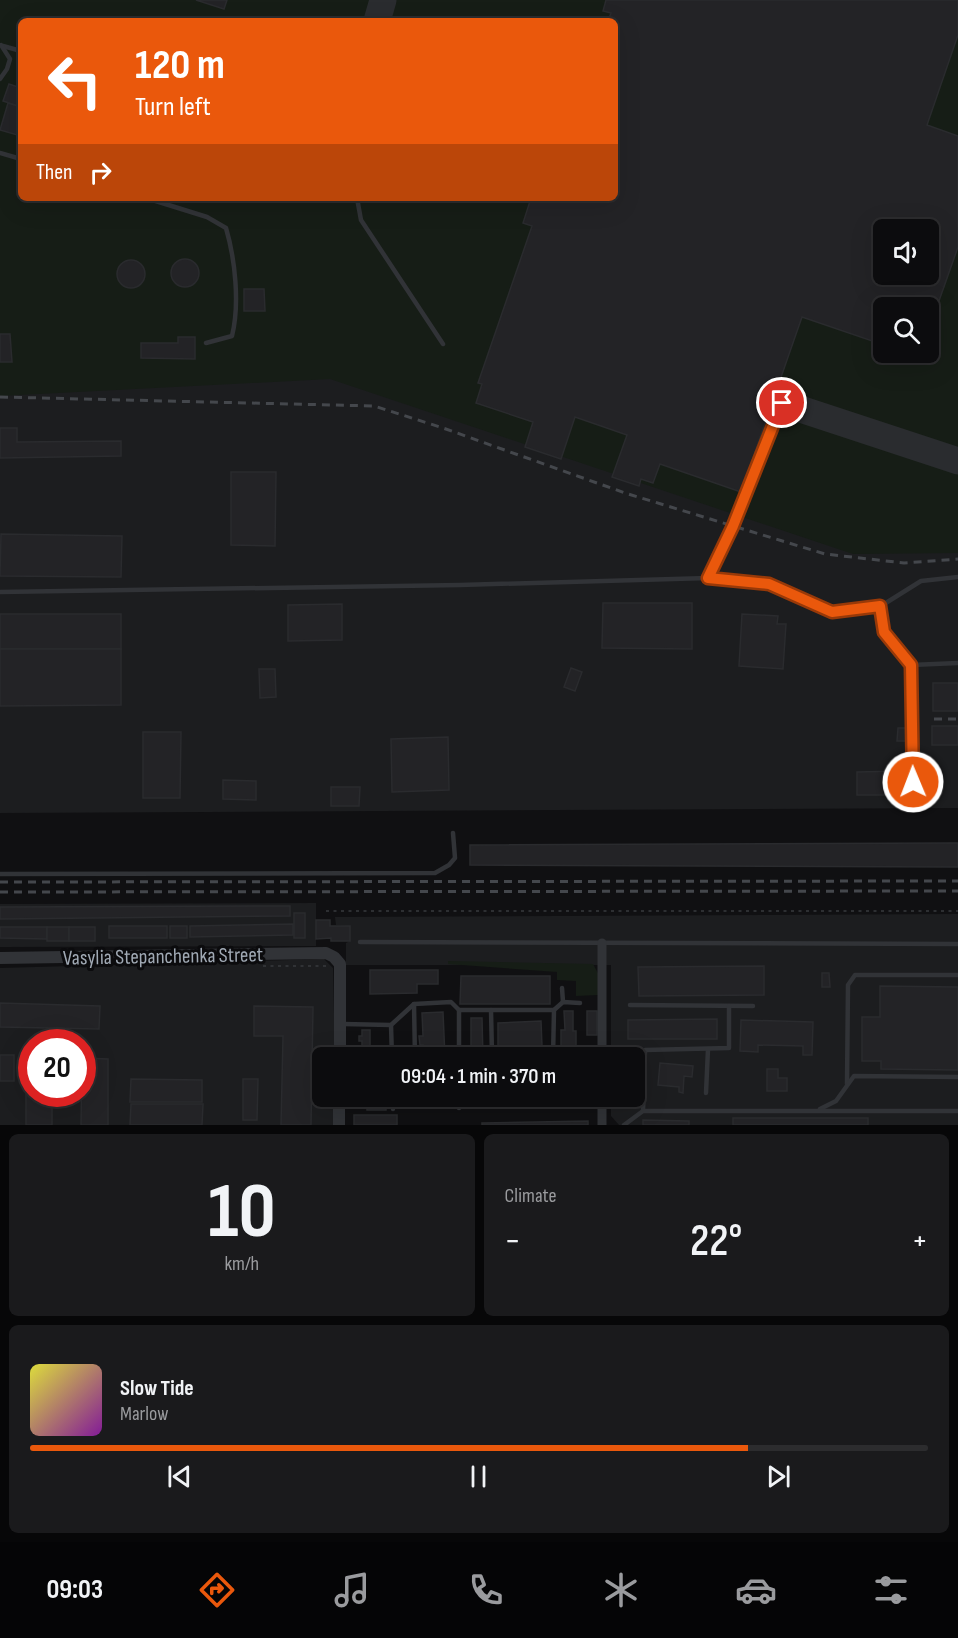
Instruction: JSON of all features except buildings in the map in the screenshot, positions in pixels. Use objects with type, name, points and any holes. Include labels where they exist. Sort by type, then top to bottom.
[{"type":"street","points":[[602,943],[602,1047]]},
{"type":"street","name":"Vasylia Stepanchenka Street","points":[[0,958],[326,953],[340,964],[340,1024]]},
{"type":"street","points":[[340,1024],[340,1047]]},
{"type":"street","points":[[339,1107],[339,1125]]},
{"type":"street","points":[[602,1107],[602,1125]]},
{"type":"lane","points":[[1,45],[18,50]]},
{"type":"lane","points":[[0,79],[10,59],[1,45]]},
{"type":"lane","points":[[0,153],[18,158]]},
{"type":"lane","points":[[156,201],[207,217],[225,228],[233,253],[236,322],[232,336],[206,343]]},
{"type":"lane","points":[[358,201],[361,220],[442,344]]},
{"type":"lane","points":[[708,578],[733,526],[782,403]]},
{"type":"lane","points":[[0,592],[460,585],[708,578],[769,584],[832,612],[880,606],[921,581],[958,577]]},
{"type":"lane","points":[[880,606],[884,632],[911,665],[913,782]]},
{"type":"lane","points":[[911,665],[958,663]]},
{"type":"lane","points":[[0,874],[435,873],[449,865],[454,858],[453,833]]},
{"type":"lane","points":[[360,942],[958,944]]},
{"type":"lane","points":[[847,1084],[848,985],[855,975],[958,975]]},
{"type":"lane","points":[[562,988],[563,1002]]},
{"type":"lane","points":[[340,1024],[391,1025],[414,1004],[451,1002],[459,1010],[459,1047]]},
{"type":"lane","points":[[459,1010],[554,1010],[563,1002],[580,1003]]},
{"type":"lane","points":[[414,1004],[415,1047]]},
{"type":"lane","points":[[630,1005],[753,1006]]},
{"type":"lane","points":[[643,1111],[645,1050],[729,1048],[729,1006]]},
{"type":"lane","points":[[490,1010],[492,1047]]},
{"type":"lane","points":[[553,1047],[554,1010]]},
{"type":"lane","points":[[391,1025],[392,1047]]},
{"type":"lane","points":[[706,1093],[708,1049]]},
{"type":"lane","points":[[817,1111],[836,1101],[854,1076],[958,1077]]},
{"type":"lane","points":[[624,1125],[643,1111],[958,1111]]},
{"type":"path","points":[[326,911],[958,911]]},
{"type":"shaded area","points":[[0,0],[958,0],[958,808],[0,813]]},
{"type":"shaded area","points":[[0,0],[958,0],[958,553],[853,554],[330,379],[0,396]]},
{"type":"shaded area","points":[[316,903],[316,946],[0,947],[0,904]]},
{"type":"shaded area","points":[[958,914],[958,1125],[619,1125],[611,1116],[611,1107],[645,1107],[645,1047],[611,1047],[611,965],[346,965],[346,943],[350,941],[350,926],[336,925],[335,917]]},
{"type":"shaded area","points":[[324,959],[333,968],[335,1047],[312,1047],[312,1107],[335,1107],[335,1125],[0,1125],[0,968]]},
{"type":"shaded area","points":[[448,961],[593,964],[599,975],[598,995],[576,996],[576,981],[557,980],[557,972],[448,964]]},
{"type":"taxiway","points":[[378,18],[383,0]]},
{"type":"taxiway","points":[[782,403],[958,461]]},
{"type":"railway","points":[[0,397],[374,406],[443,428],[625,493],[825,554],[904,563],[958,559]]},
{"type":"railway","points":[[934,719],[958,719]]},
{"type":"railway","points":[[0,882],[958,881]]},
{"type":"railway","points":[[0,892],[958,891]]},
{"type":"route","points":[[782,403],[733,526],[708,578],[769,584],[832,612],[880,606],[884,632],[911,665],[913,782]]}]
